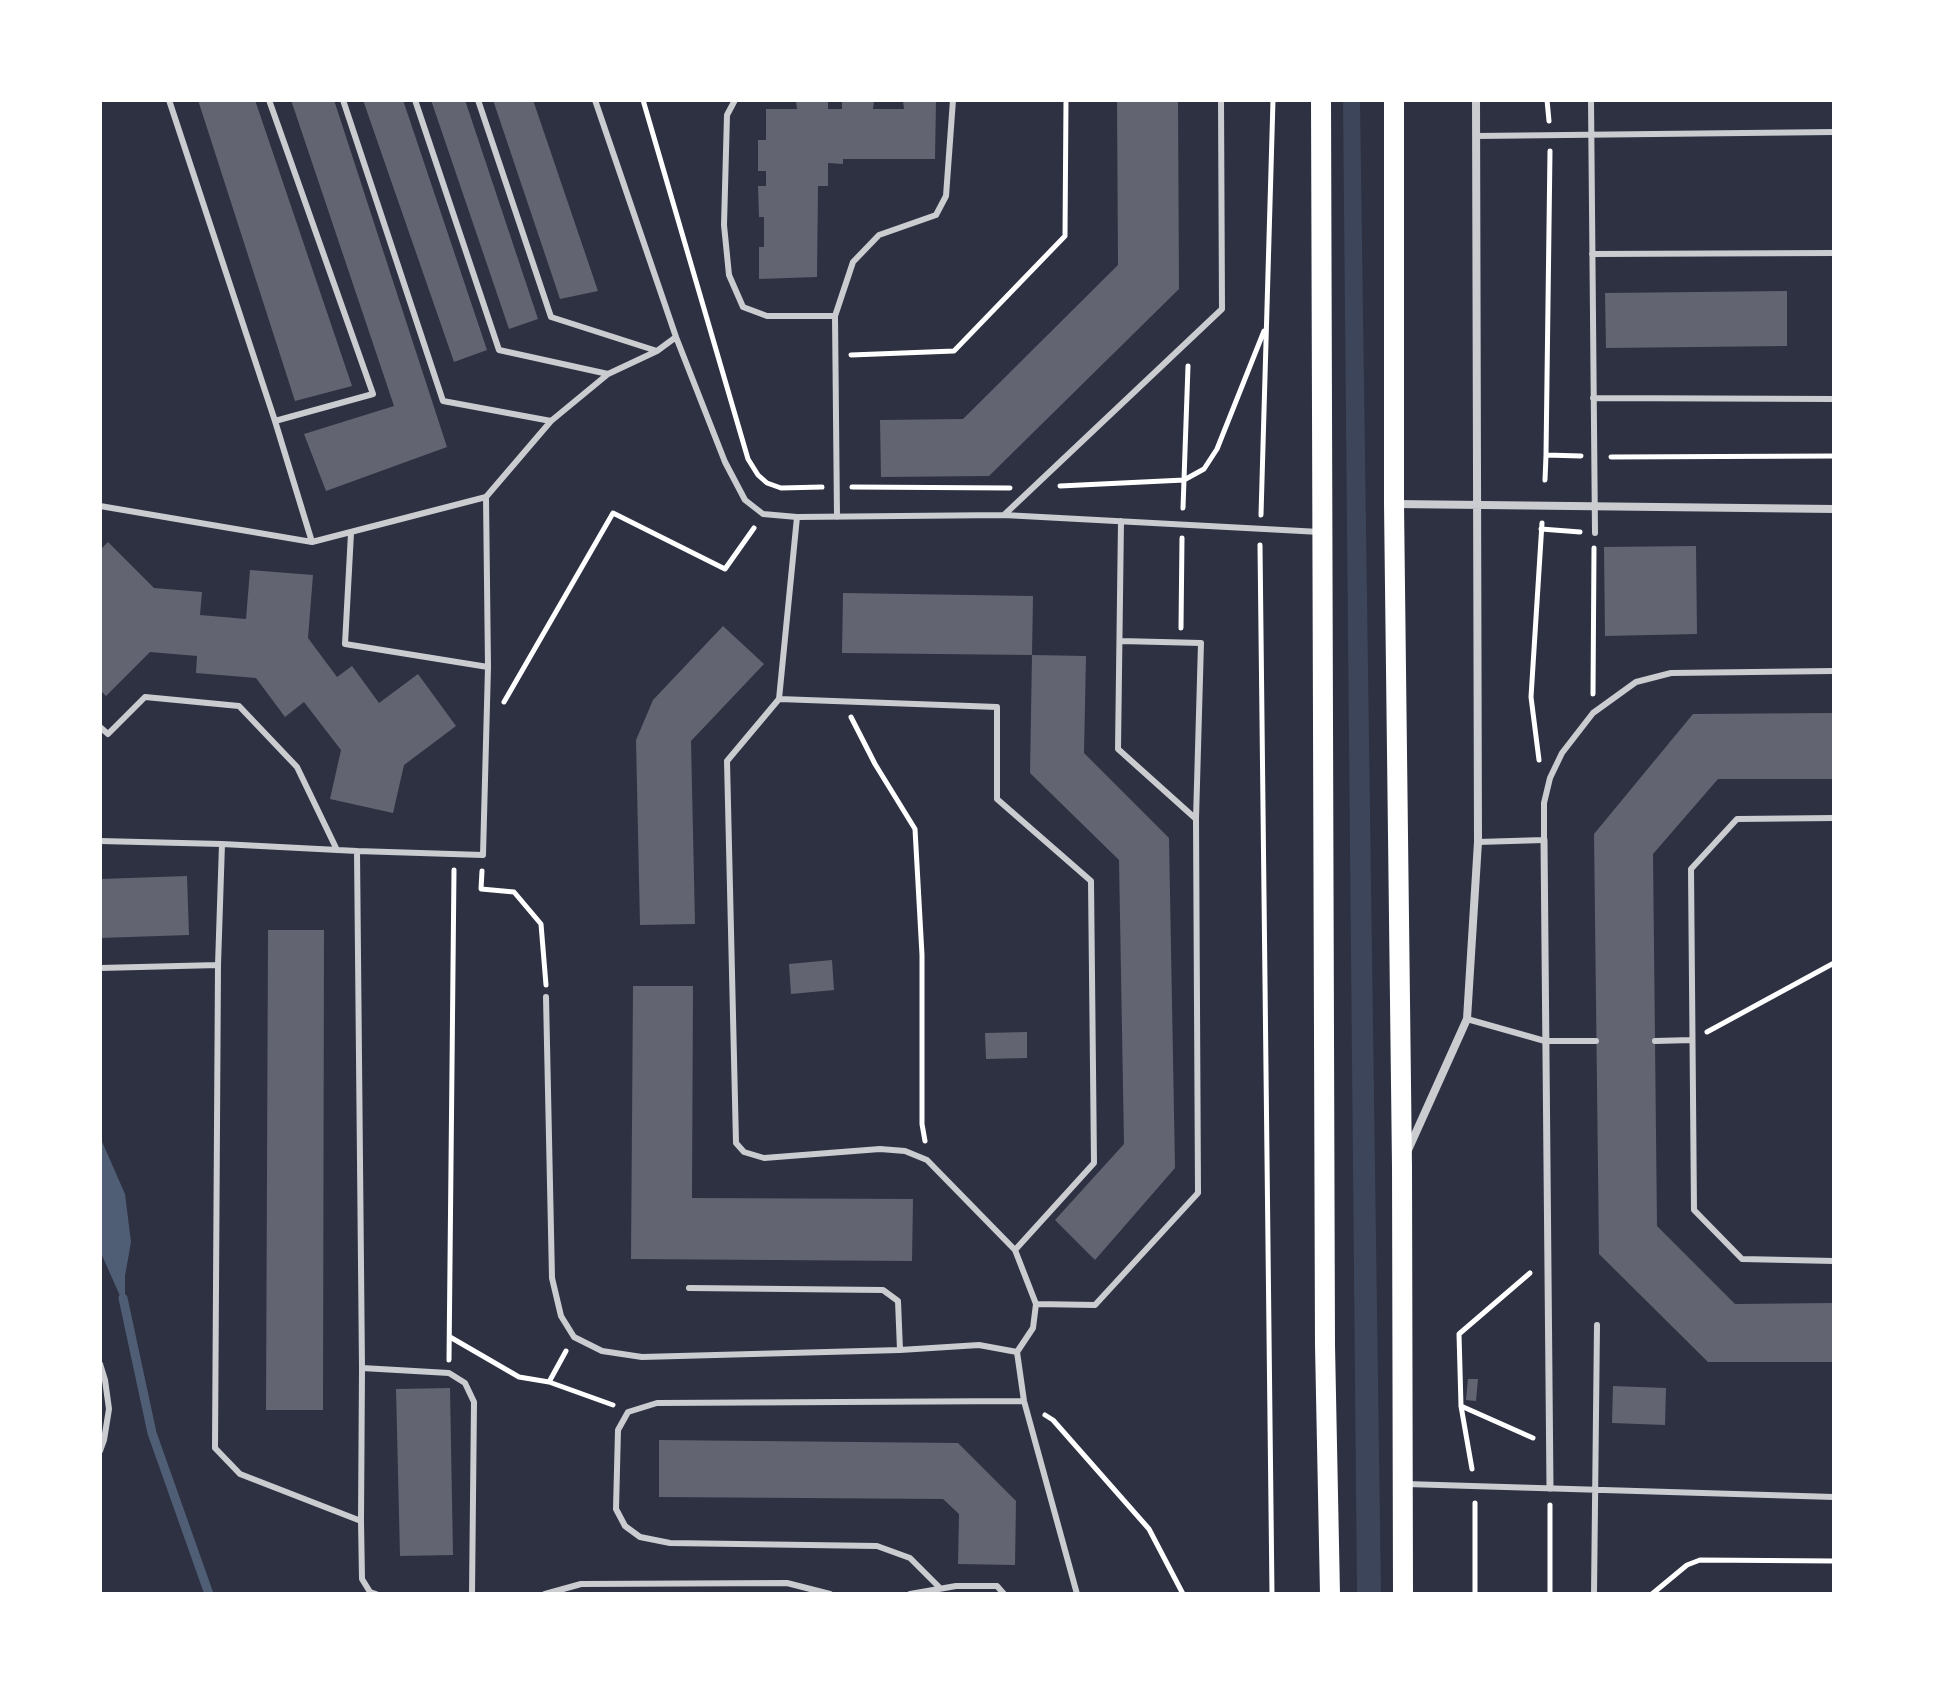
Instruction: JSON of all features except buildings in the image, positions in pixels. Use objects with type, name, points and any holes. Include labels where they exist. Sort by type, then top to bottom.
[{"type":"main road","points":[[1321,100],[1325,1345],[1330,1594]]},
{"type":"main road","points":[[1394,100],[1394,504],[1402,1166],[1403,1594]]},
{"type":"street","points":[[1402,1166],[1467,1019],[1478,842],[1476,100]]},
{"type":"street","points":[[1394,504],[1834,509]]},
{"type":"street","points":[[1544,840],[1550,1488]]},
{"type":"lane","points":[[169,100],[312,542]]},
{"type":"lane","points":[[269,100],[373,394],[275,421]]},
{"type":"lane","points":[[343,100],[443,401],[551,421]]},
{"type":"lane","points":[[415,100],[499,350],[608,374]]},
{"type":"lane","points":[[478,100],[551,317],[657,351]]},
{"type":"lane","points":[[595,100],[676,337],[725,462],[745,500],[763,514],[797,517],[1004,515],[1322,533]]},
{"type":"lane","points":[[735,100],[727,115],[724,225],[729,275],[743,307],[767,316],[835,316]]},
{"type":"lane","points":[[837,517],[835,316],[853,262],[879,235],[936,215],[946,196],[953,100]]},
{"type":"lane","points":[[1004,515],[1222,309],[1221,100]]},
{"type":"lane","points":[[1591,100],[1595,533]]},
{"type":"lane","points":[[1476,136],[1834,132]]},
{"type":"lane","points":[[1592,254],[1834,253]]},
{"type":"lane","points":[[100,506],[312,542],[486,497],[551,421],[608,374],[657,351],[676,337]]},
{"type":"lane","points":[[1593,398],[1834,399]]},
{"type":"lane","points":[[100,841],[483,855],[488,667],[486,497]]},
{"type":"lane","points":[[797,517],[779,699],[727,761],[736,1143],[744,1152],[764,1158],[880,1149],[905,1151],[927,1160],[1015,1250],[1036,1304],[1033,1328],[1017,1352],[1024,1401],[1077,1594]]},
{"type":"lane","points":[[1121,521],[1118,749],[1196,819]]},
{"type":"lane","points":[[351,533],[345,644],[488,667]]},
{"type":"lane","points":[[1036,1304],[1095,1305],[1198,1193],[1196,819],[1201,643],[1121,641]]},
{"type":"lane","points":[[1478,842],[1544,840],[1544,803],[1550,778],[1562,753],[1593,713],[1636,682],[1671,673],[1834,671]]},
{"type":"lane","points":[[100,727],[108,734],[145,697],[239,706],[297,767],[337,850]]},
{"type":"lane","points":[[779,699],[997,707],[997,799],[1091,881],[1094,1163],[1015,1250]]},
{"type":"lane","points":[[1834,818],[1737,819],[1691,869],[1694,1210],[1742,1259],[1834,1261]]},
{"type":"lane","points":[[222,844],[218,965],[215,1448],[240,1474],[361,1521]]},
{"type":"lane","points":[[357,851],[362,1579],[370,1592],[376,1594]]},
{"type":"lane","points":[[100,968],[218,965]]},
{"type":"lane","points":[[546,997],[552,1278],[561,1316],[574,1337],[602,1351],[642,1357],[979,1345],[1017,1352]]},
{"type":"lane","points":[[1467,1019],[1545,1041],[1596,1041]]},
{"type":"lane","points":[[1655,1041],[1692,1040]]},
{"type":"lane","points":[[689,1288],[883,1290],[898,1301],[900,1350]]},
{"type":"lane","points":[[1594,1594],[1597,1325]]},
{"type":"lane","points":[[100,1364],[109,1409],[100,1451]]},
{"type":"lane","points":[[362,1368],[449,1373],[465,1383],[474,1402],[472,1594]]},
{"type":"lane","points":[[939,1587],[910,1558],[877,1546],[670,1543],[640,1537],[625,1526],[616,1509],[618,1430],[628,1412],[657,1403],[1024,1401]]},
{"type":"lane","points":[[1402,1484],[1834,1497]]},
{"type":"lane","points":[[545,1594],[581,1584],[771,1583],[787,1583],[830,1594]]},
{"type":"lane","points":[[956,1586],[956,1594]]},
{"type":"lane","points":[[910,1594],[956,1586],[997,1586],[1004,1594]]},
{"type":"path","points":[[643,100],[748,459],[767,483],[781,488]]},
{"type":"path","points":[[836,355],[954,351],[1065,236],[1066,100]]},
{"type":"path","points":[[1272,1594],[1260,529],[1273,100]]},
{"type":"path","points":[[1181,642],[1188,341]]},
{"type":"path","points":[[1545,480],[1546,455]]},
{"type":"path","points":[[486,733],[613,513],[725,569],[754,528]]},
{"type":"path","points":[[1550,778],[1538,757],[1531,697],[1541,529],[1595,533],[1593,713]]},
{"type":"path","points":[[843,702],[875,764],[915,829],[922,955],[922,1124],[927,1160]]},
{"type":"path","points":[[449,1373],[454,854]]},
{"type":"path","points":[[483,855],[481,889],[514,892],[541,924],[546,997]]},
{"type":"path","points":[[1692,1040],[1834,963]]},
{"type":"path","points":[[1475,1594],[1476,1486],[1461,1406],[1459,1334],[1548,1258]]},
{"type":"path","points":[[449,1337],[519,1377],[549,1382],[628,1412]]},
{"type":"path","points":[[549,1382],[574,1337]]},
{"type":"path","points":[[1024,1401],[1053,1420],[1149,1529],[1183,1594]]},
{"type":"path","points":[[1461,1406],[1550,1446]]},
{"type":"path","points":[[1550,1488],[1550,1594]]},
{"type":"path","points":[[1652,1594],[1687,1565],[1700,1560],[1834,1561]]},
{"type":"shaded area","points":[[1343,100],[1360,100],[1381,1594],[1357,1594]]},
{"type":"shaded area","points":[[100,1137],[125,1194],[131,1242],[125,1276],[125,1307],[100,1251]]},
{"type":"waterway","points":[[123,1298],[152,1433],[209,1594]]}]
